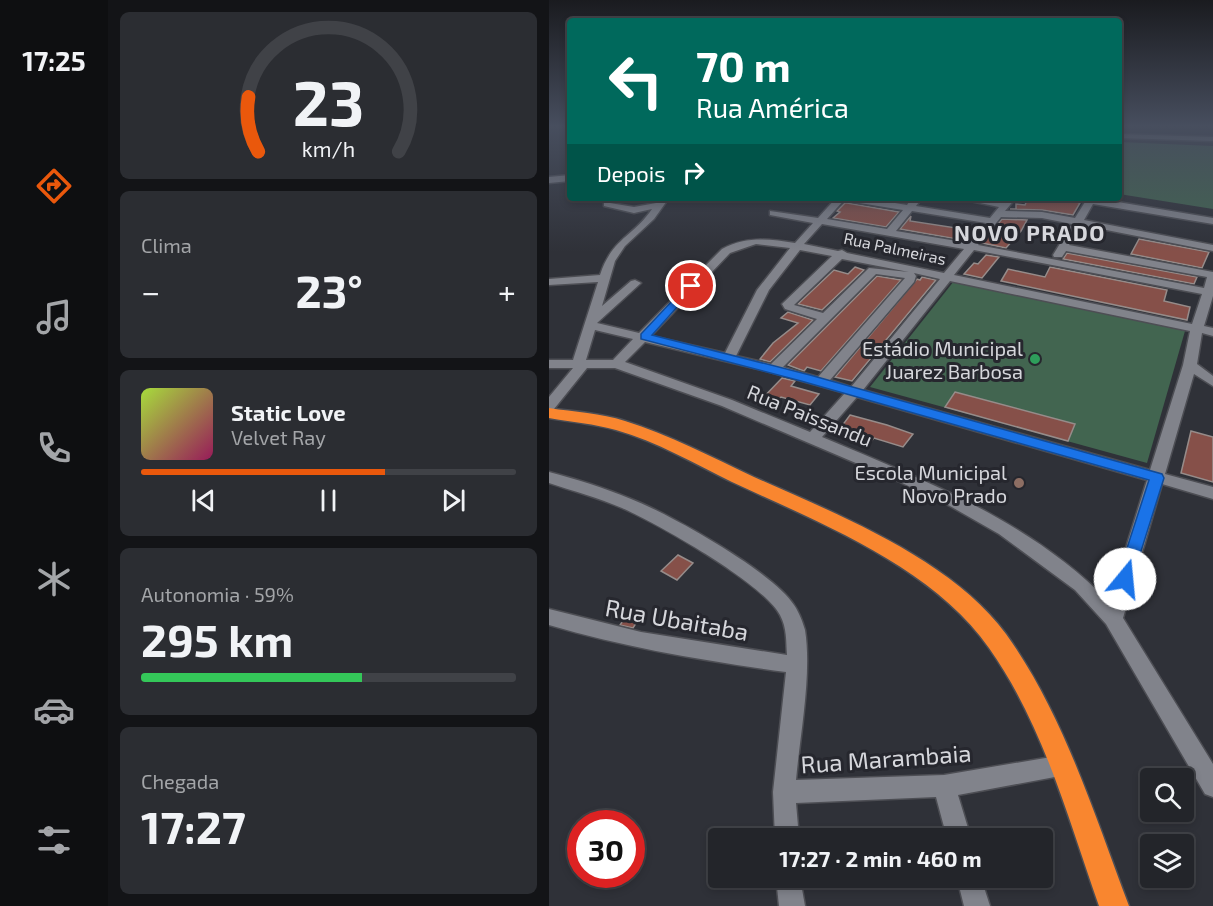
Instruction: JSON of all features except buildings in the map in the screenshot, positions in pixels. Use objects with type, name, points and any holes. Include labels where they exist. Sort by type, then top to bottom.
[{"type":"highway","points":[[549,413],[596,419],[645,434],[848,528],[928,574],[957,598],[996,639],[1027,687],[1063,766],[1114,906]]},
{"type":"street","points":[[549,180],[567,178]]},
{"type":"street","points":[[555,189],[567,185]]},
{"type":"street","points":[[729,358],[763,290],[797,246],[838,201]]},
{"type":"street","points":[[864,201],[909,209],[1002,210],[1077,222],[1213,249]]},
{"type":"street","points":[[889,232],[915,201]]},
{"type":"street","points":[[971,201],[1002,210]]},
{"type":"street","points":[[1053,262],[1090,201]]},
{"type":"street","points":[[1097,201],[1213,221]]},
{"type":"street","points":[[607,204],[634,210],[661,202]]},
{"type":"street","points":[[549,406],[581,363],[610,261],[621,244],[651,217],[661,202]]},
{"type":"street","points":[[813,438],[854,392],[1002,210]]},
{"type":"street","points":[[773,213],[972,247],[1210,293]]},
{"type":"street","name":"Rua Palmeiras","points":[[616,364],[645,337],[707,269],[735,246],[756,241],[841,253],[1213,332]]},
{"type":"street","points":[[1063,247],[1213,275],[1210,293],[1197,328],[1190,365],[1113,619]]},
{"type":"street","points":[[824,317],[789,307],[788,304],[841,253]]},
{"type":"street","points":[[774,369],[873,270],[882,269],[911,276],[910,280],[821,382]]},
{"type":"street","points":[[549,282],[605,278]]},
{"type":"street","points":[[591,323],[635,283]]},
{"type":"street","points":[[591,323],[774,369],[1213,494]]},
{"type":"street","name":"Rua Paissandu","points":[[549,364],[616,364],[727,403],[813,438],[945,497],[1005,530],[1081,585],[1113,619],[1213,786]]},
{"type":"street","points":[[1190,365],[1213,382]]},
{"type":"street","points":[[549,477],[626,503],[657,518],[738,566],[768,589],[787,609],[795,629],[797,665],[784,792],[786,828]]},
{"type":"street","name":"Rua Ubaitaba","points":[[549,617],[615,635],[690,650],[797,665]]},
{"type":"street","name":"Rua Marambaia","points":[[784,792],[944,786],[1063,766]]},
{"type":"street","points":[[944,786],[956,828]]},
{"type":"street","points":[[789,888],[792,906]]},
{"type":"street","points":[[972,888],[977,906]]},
{"type":"green space","points":[[1122,167],[1213,167],[1213,209],[1122,194]]},
{"type":"green space","name":"Estádio Municipal Juarez Barbosa","points":[[954,281],[1185,331],[1147,463],[870,387]]},
{"type":"place","name":"Estádio Municipal Juarez Barbosa","points":[[1035,359]]},
{"type":"place","name":"Escola Municipal Novo Prado","points":[[1019,483]]},
{"type":"district","name":"NOVO PRADO","points":[[1030,232]]},
{"type":"route","points":[[691,286],[645,337],[774,369],[1157,478],[1125,579]]}]
